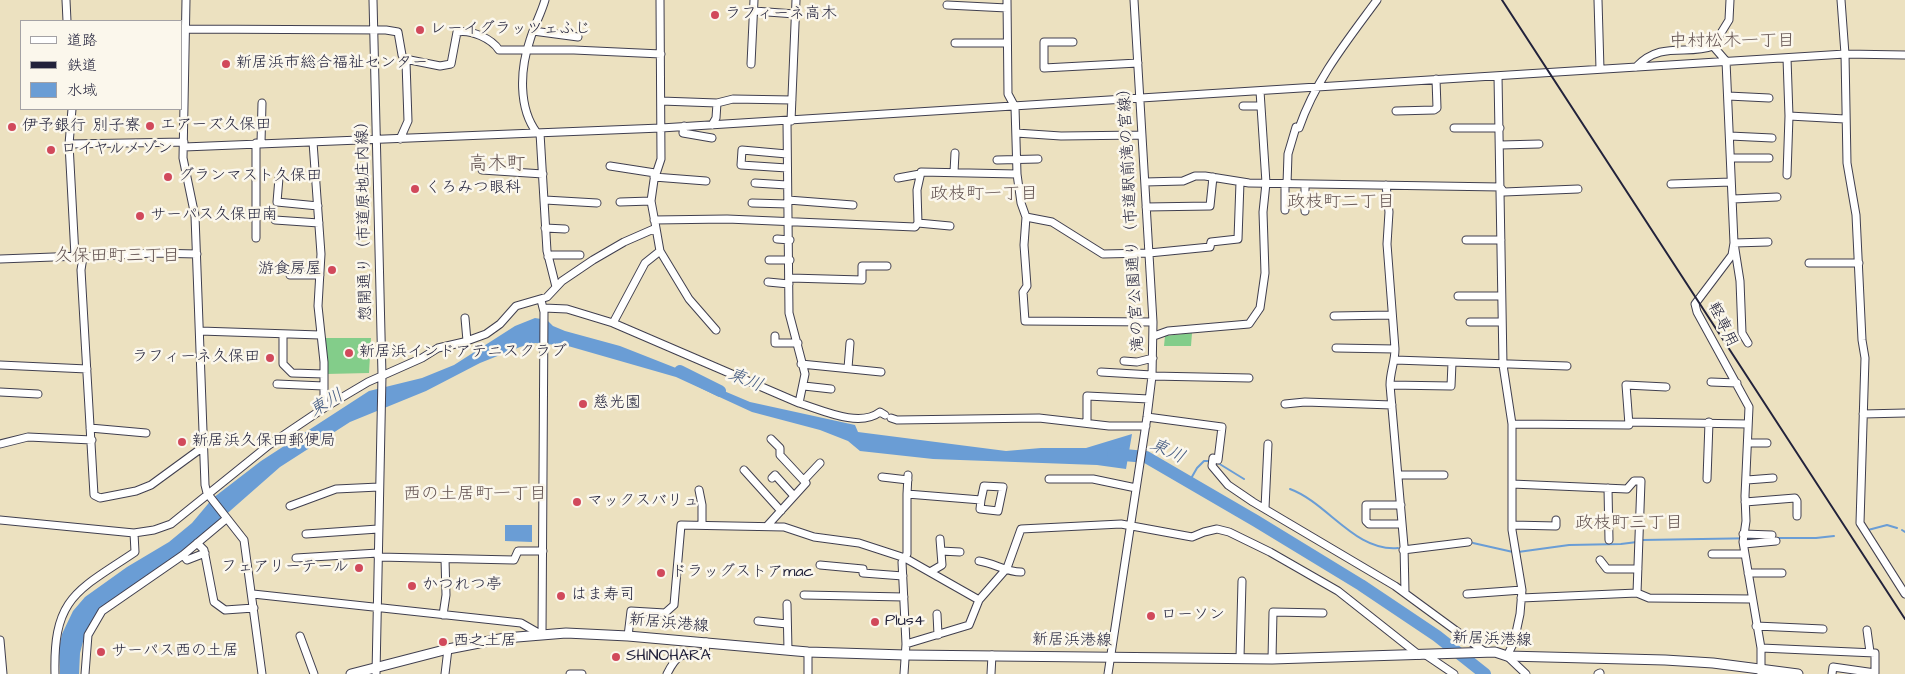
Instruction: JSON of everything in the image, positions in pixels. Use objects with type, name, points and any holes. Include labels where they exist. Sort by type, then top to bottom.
[{"type":"main road","name":"新居浜港線","points":[[351,674],[377,671],[448,649],[505,638],[566,633],[706,642],[808,652],[905,655],[1272,658],[1495,652],[1507,656],[1665,660],[1761,672],[1798,674]]},
{"type":"street","points":[[66,0],[67,20]]},
{"type":"street","points":[[186,0],[184,158],[195,216],[203,447],[208,496],[244,540],[253,594],[262,674]]},
{"type":"street","name":"惣開通り（市道原地庄内線）","points":[[373,0],[378,140],[382,378],[377,671]]},
{"type":"street","points":[[545,0],[541,17],[533,31],[527,50],[524,102],[528,121],[538,133],[543,174],[548,257],[556,287]]},
{"type":"street","points":[[660,0],[661,159],[655,175],[651,202],[660,251],[690,299],[716,330]]},
{"type":"street","points":[[751,64],[754,0]]},
{"type":"street","points":[[796,0],[792,100],[787,154],[787,186],[790,221],[789,313],[805,374],[799,403]]},
{"type":"street","name":"滝の宮公園通り（市道駅前滝の宮線）","points":[[1134,0],[1154,336],[1150,399],[1136,488]]},
{"type":"street","points":[[1285,210],[1288,154],[1296,127],[1300,128],[1316,87],[1377,0]]},
{"type":"street","points":[[1598,0],[1600,69]]},
{"type":"street","points":[[1713,46],[1729,20],[1730,0]]},
{"type":"street","points":[[1841,0],[1845,54],[1845,119],[1848,177],[1856,215],[1862,340],[1865,358],[1860,523],[1905,594]]},
{"type":"street","points":[[947,5],[1007,4],[1008,94],[1015,107],[1017,174],[1021,203],[1026,217],[1024,245],[1027,286],[1023,292],[1025,321],[1153,322]]},
{"type":"street","points":[[754,12],[796,14]]},
{"type":"street","points":[[186,29],[386,30],[398,32],[400,48],[406,62],[408,121],[400,139]]},
{"type":"street","points":[[406,62],[410,60],[440,66],[451,64],[455,37],[457,32],[463,30],[492,42],[499,50],[661,54]]},
{"type":"street","points":[[533,31],[578,37]]},
{"type":"street","points":[[1073,42],[1044,42],[1044,68],[1138,63]]},
{"type":"street","points":[[956,43],[1007,43]]},
{"type":"street","points":[[1636,67],[1653,54],[1713,46]]},
{"type":"street","points":[[1713,46],[1726,61],[1734,243],[1740,282],[1742,333],[1748,343]]},
{"type":"street","points":[[69,144],[313,142],[661,128],[1845,54],[1905,55]]},
{"type":"street","points":[[1787,58],[1789,116],[1787,176]]},
{"type":"street","points":[[1498,76],[1503,365],[1512,424],[1512,525],[1521,594],[1514,642],[1507,656],[1526,674]]},
{"type":"street","points":[[1396,111],[1434,110],[1437,108],[1436,79]]},
{"type":"street","points":[[1154,336],[1168,331],[1249,324],[1253,321],[1260,308],[1263,296],[1263,212],[1266,183],[1260,91]]},
{"type":"street","points":[[1728,96],[1769,98]]},
{"type":"street","points":[[661,101],[717,103],[733,99],[792,100]]},
{"type":"street","points":[[256,238],[258,143],[262,103]]},
{"type":"street","points":[[712,125],[716,118],[717,103]]},
{"type":"street","points":[[1243,106],[1261,106]]},
{"type":"street","points":[[72,110],[69,144],[81,270],[92,440],[92,490],[94,495],[100,498],[151,485],[203,447]]},
{"type":"street","points":[[1789,116],[1845,119]]},
{"type":"street","points":[[684,126],[683,133],[712,138]]},
{"type":"street","points":[[1454,128],[1500,128]]},
{"type":"street","points":[[1016,133],[1062,136],[1142,135]]},
{"type":"street","points":[[1730,136],[1772,138]]},
{"type":"street","points":[[313,142],[319,223],[320,275],[318,306],[324,374],[324,408]]},
{"type":"street","points":[[1500,145],[1539,144]]},
{"type":"street","points":[[787,154],[742,150],[741,165],[787,168]]},
{"type":"street","points":[[954,172],[955,153]]},
{"type":"street","points":[[997,160],[1038,158]]},
{"type":"street","points":[[1731,158],[1769,158]]},
{"type":"street","points":[[610,166],[655,175],[706,181]]},
{"type":"street","points":[[482,170],[543,174]]},
{"type":"street","points":[[898,178],[922,172],[954,172],[976,175],[1017,174]]},
{"type":"street","points":[[0,520],[134,532],[154,530],[171,524],[269,445],[324,408],[438,348],[486,334],[500,324],[516,306],[547,297],[562,281],[655,224],[673,218],[915,227],[918,223],[917,190],[920,174]]},
{"type":"street","points":[[1145,182],[1183,181],[1195,176],[1240,182],[1286,184],[1500,187]]},
{"type":"street","points":[[1146,207],[1210,206],[1213,177]]},
{"type":"street","points":[[279,178],[277,202],[318,206]]},
{"type":"street","points":[[1026,217],[1052,222],[1103,254],[1149,253],[1210,247],[1211,242],[1238,239],[1240,182]]},
{"type":"street","points":[[1670,184],[1731,182]]},
{"type":"street","points":[[755,183],[787,186]]},
{"type":"street","points":[[1305,211],[1306,184]]},
{"type":"street","points":[[1386,185],[1395,349],[1395,360],[1390,370],[1390,385],[1404,550],[1405,593]]},
{"type":"street","points":[[1500,187],[1504,192],[1578,189]]},
{"type":"street","points":[[1733,199],[1777,197]]},
{"type":"street","points":[[545,200],[597,203]]},
{"type":"street","points":[[620,202],[651,202]]},
{"type":"street","points":[[752,203],[788,202],[853,205]]},
{"type":"street","points":[[275,220],[319,223]]},
{"type":"street","points":[[918,223],[950,226]]},
{"type":"street","points":[[545,228],[565,229]]},
{"type":"street","points":[[777,239],[790,240]]},
{"type":"street","points":[[1466,240],[1501,240]]},
{"type":"street","points":[[1734,243],[1768,242]]},
{"type":"street","name":"軽専用","points":[[1734,243],[1732,255],[1696,304],[1698,312],[1749,403],[1745,502],[1746,522],[1743,539],[1760,648],[1761,672]]},
{"type":"street","points":[[613,323],[645,263],[660,251]]},
{"type":"street","points":[[0,259],[153,253],[197,254]]},
{"type":"street","points":[[548,257],[552,255],[580,255]]},
{"type":"street","points":[[769,260],[790,260]]},
{"type":"street","points":[[1809,263],[1859,263]]},
{"type":"street","points":[[768,282],[862,280],[862,266],[887,266]]},
{"type":"street","points":[[290,275],[320,275]]},
{"type":"street","points":[[1458,296],[1501,296]]},
{"type":"street","points":[[253,594],[521,623],[542,635],[544,310],[541,300]]},
{"type":"street","points":[[544,310],[567,309],[613,323],[799,403],[859,419],[873,418],[880,412],[897,420],[1039,418],[1146,428]]},
{"type":"street","points":[[1334,316],[1392,315]]},
{"type":"street","points":[[465,318],[467,341]]},
{"type":"street","points":[[1470,322],[1502,322]]},
{"type":"street","points":[[200,331],[320,335]]},
{"type":"street","points":[[283,334],[283,364],[292,373],[324,374]]},
{"type":"street","points":[[775,336],[775,343],[798,342]]},
{"type":"street","points":[[848,368],[850,343]]},
{"type":"street","points":[[1336,348],[1395,349]]},
{"type":"street","points":[[1124,361],[1137,362],[1153,358]]},
{"type":"street","points":[[1395,360],[1568,366]]},
{"type":"street","points":[[1390,385],[1451,386],[1452,363]]},
{"type":"street","points":[[801,364],[881,372]]},
{"type":"street","points":[[0,365],[87,369]]},
{"type":"street","points":[[1101,372],[1250,378]]},
{"type":"street","points":[[1711,382],[1737,382]]},
{"type":"street","points":[[277,384],[324,386]]},
{"type":"street","points":[[1512,424],[1630,425],[1626,385],[1666,387]]},
{"type":"street","points":[[804,386],[831,389]]},
{"type":"street","points":[[0,392],[38,394]]},
{"type":"street","points":[[1087,422],[1087,396],[1150,399]]},
{"type":"street","points":[[1285,404],[1304,402],[1392,405]]},
{"type":"street","points":[[1863,414],[1905,413]]},
{"type":"street","points":[[1147,417],[1222,427],[1218,460],[1213,458],[1212,466],[1228,484],[1405,593],[1481,652]]},
{"type":"street","points":[[1629,422],[1748,424]]},
{"type":"street","points":[[1707,479],[1709,422]]},
{"type":"street","points":[[90,428],[146,433]]},
{"type":"street","points":[[0,444],[28,437],[92,440]]},
{"type":"street","points":[[767,526],[806,483],[780,455],[780,448],[771,438]]},
{"type":"street","points":[[1748,443],[1767,443]]},
{"type":"street","points":[[1265,508],[1268,444]]},
{"type":"street","points":[[804,480],[820,463]]},
{"type":"street","points":[[744,470],[781,511]]},
{"type":"street","points":[[775,475],[794,496]]},
{"type":"street","points":[[1398,475],[1444,475]]},
{"type":"street","points":[[882,477],[908,477],[906,494],[906,554],[902,562],[906,644],[904,674]]},
{"type":"street","points":[[1747,480],[1773,478]]},
{"type":"street","points":[[1049,479],[1093,479],[1136,488],[1108,674]]},
{"type":"street","points":[[1512,484],[1627,489],[1634,481],[1641,481],[1636,593]]},
{"type":"street","points":[[290,506],[336,489],[379,487]]},
{"type":"street","points":[[1608,488],[1609,540]]},
{"type":"street","points":[[699,490],[702,505],[702,525]]},
{"type":"street","points":[[906,494],[981,500]]},
{"type":"street","points":[[1745,502],[1795,498],[1797,501],[1797,516]]},
{"type":"street","points":[[1358,504],[1400,505]]},
{"type":"street","points":[[1366,504],[1366,521],[1369,524],[1402,524]]},
{"type":"street","points":[[85,674],[88,634],[102,612],[183,555],[226,519]]},
{"type":"street","points":[[1512,525],[1556,526],[1556,520]]},
{"type":"street","points":[[628,636],[631,611],[665,613],[674,605],[681,525],[784,527],[814,537],[859,543],[904,558],[980,600]]},
{"type":"street","points":[[906,644],[969,626],[980,600],[1005,570],[1021,529],[1130,525],[1192,538],[1204,532],[1218,529],[1229,532],[1270,552],[1338,591],[1423,655],[1454,674]]},
{"type":"street","points":[[306,534],[378,529]]},
{"type":"street","points":[[55,674],[57,630],[71,598],[135,552],[134,532]]},
{"type":"street","points":[[1743,539],[1774,538]]},
{"type":"street","points":[[930,572],[942,564],[940,539]]},
{"type":"street","points":[[1404,550],[1468,542]]},
{"type":"street","points":[[197,543],[204,553],[214,602],[226,610],[254,608]]},
{"type":"street","points":[[296,558],[378,555],[444,559],[514,560],[518,551],[543,551]]},
{"type":"street","points":[[940,551],[960,552]]},
{"type":"street","points":[[183,555],[187,560],[204,553]]},
{"type":"street","points":[[1712,554],[1745,554]]},
{"type":"street","points":[[443,615],[446,595],[444,559]]},
{"type":"street","points":[[979,560],[1000,566],[1005,570],[1021,572]]},
{"type":"street","points":[[1600,560],[1607,569],[1638,569]]},
{"type":"street","points":[[820,565],[864,569],[863,573],[903,576]]},
{"type":"street","points":[[1748,573],[1782,573]]},
{"type":"street","points":[[1240,658],[1242,581]]},
{"type":"street","points":[[1467,594],[1636,593],[1649,598],[1751,599]]},
{"type":"street","points":[[804,595],[904,597]]},
{"type":"street","points":[[787,604],[788,650]]},
{"type":"street","points":[[1272,658],[1272,612],[1323,613]]},
{"type":"street","points":[[937,614],[938,635]]},
{"type":"street","points":[[758,621],[787,624]]},
{"type":"street","points":[[1756,626],[1823,629]]},
{"type":"street","points":[[1867,630],[1870,652]]},
{"type":"street","points":[[300,636],[314,674]]},
{"type":"street","points":[[0,640],[3,674]]},
{"type":"street","points":[[667,674],[676,659],[682,654],[705,653],[706,642]]},
{"type":"street","points":[[1760,648],[1875,653],[1875,673],[1833,667],[1832,674]]},
{"type":"street","points":[[445,674],[448,649]]},
{"type":"street","points":[[808,652],[808,674]]},
{"type":"street","points":[[992,655],[992,674]]},
{"type":"street","points":[[570,674],[582,674]]},
{"type":"green space","points":[[1192,333],[1191,346],[1164,346],[1165,336]]},
{"type":"green space","name":"新居浜インドアテニスクラブ","points":[[326,338],[371,338],[369,373],[326,374]]},
{"type":"water","points":[[535,318],[547,320],[553,326],[565,331],[620,346],[681,370],[698,380],[750,402],[855,425],[858,432],[1006,451],[1041,448],[1086,448],[1132,434],[1126,469],[1097,465],[933,459],[860,451],[848,441],[820,430],[752,412],[676,377],[568,346],[535,343],[480,363],[426,391],[350,422],[280,467],[189,547],[96,615],[85,634],[80,653],[79,674],[60,674],[59,648],[62,634],[73,611],[85,597],[127,567],[169,542],[192,523],[213,498],[261,461],[369,391],[422,378],[454,365],[515,326]]},
{"type":"water","points":[[505,525],[532,525],[532,542],[505,541]]},
{"type":"waterway","name":"東川","points":[[680,371],[720,391]]},
{"type":"waterway","name":"東川","points":[[1113,454],[1146,457],[1256,521],[1361,585],[1437,636],[1485,674]]},
{"type":"waterway","points":[[1189,482],[1197,468],[1204,461],[1212,461]]},
{"type":"waterway","points":[[1218,463],[1244,479]]},
{"type":"waterway","points":[[1290,489],[1317,505],[1355,535],[1383,547],[1398,548]]},
{"type":"waterway","points":[[1868,530],[1887,525],[1897,528]]},
{"type":"waterway","points":[[1777,538],[1834,536]]},
{"type":"waterway","points":[[1642,540],[1762,538]]},
{"type":"waterway","points":[[1518,552],[1569,545],[1637,542]]},
{"type":"waterway","points":[[1473,543],[1513,552]]},
{"type":"railway","points":[[1502,0],[1905,619]]},
{"type":"place","name":"ラフィーネ高木","points":[[715,15]]},
{"type":"place","name":"レーイグラッツェふじ","points":[[420,30]]},
{"type":"place","name":"新居浜市総合福祉センター","points":[[226,64]]},
{"type":"place","name":"エアーズ久保田","points":[[150,126]]},
{"type":"place","name":"伊予銀行 別子寮","points":[[12,127]]},
{"type":"place","name":"ロイヤルメゾン","points":[[51,150]]},
{"type":"place","name":"グランマスト久保田","points":[[168,177]]},
{"type":"place","name":"くろみつ眼科","points":[[415,189]]},
{"type":"place","name":"サーパス久保田南","points":[[140,216]]},
{"type":"place","name":"游食房屋","points":[[332,270]]},
{"type":"place","name":"新居浜インドアテニスクラブ","points":[[349,353]]},
{"type":"place","name":"ラフィーネ久保田","points":[[270,358]]},
{"type":"place","name":"慈光園","points":[[583,404]]},
{"type":"place","name":"新居浜久保田郵便局","points":[[182,442]]},
{"type":"place","name":"マックスバリュ","points":[[577,502]]},
{"type":"place","name":"フェアリーテール","points":[[359,568]]},
{"type":"place","name":"ドラッグストアmac","points":[[661,573]]},
{"type":"place","name":"かつれつ亭","points":[[412,586]]},
{"type":"place","name":"はま寿司","points":[[561,596]]},
{"type":"place","name":"ローソン","points":[[1151,616]]},
{"type":"place","name":"Plus4","points":[[875,622]]},
{"type":"place","name":"西之土居","points":[[443,642]]},
{"type":"place","name":"サーパス西の土居","points":[[101,652]]},
{"type":"place","name":"SHINOHARA","points":[[616,657]]},
{"type":"district","name":"中村松木一丁目","points":[[1732,42]]},
{"type":"district","name":"高木町","points":[[497,165]]},
{"type":"district","name":"政枝町一丁目","points":[[984,195]]},
{"type":"district","name":"政枝町二丁目","points":[[1341,203]]},
{"type":"district","name":"久保田町三丁目","points":[[117,257]]},
{"type":"district","name":"西の土居町一丁目","points":[[475,495]]},
{"type":"district","name":"政枝町三丁目","points":[[1629,524]]}]
